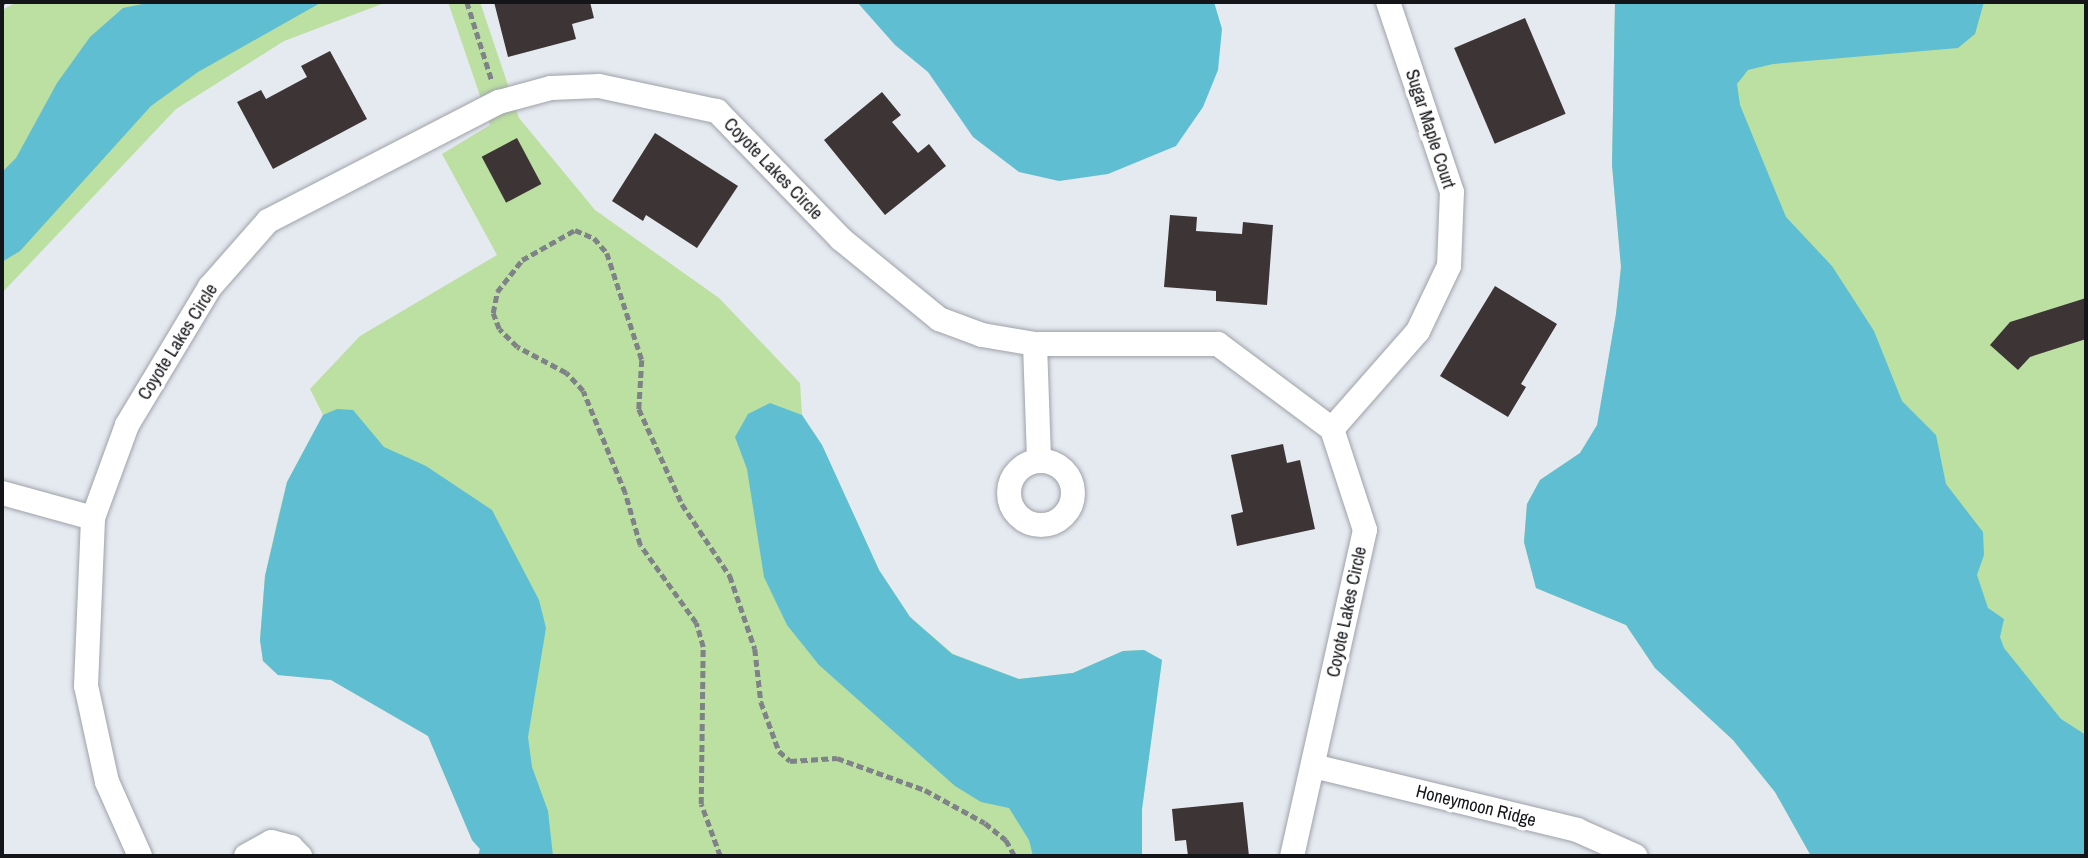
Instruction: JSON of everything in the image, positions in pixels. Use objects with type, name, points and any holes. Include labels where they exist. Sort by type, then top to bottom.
[{"type":"street","name":"Sugar Maple Court","points":[[1332,429],[1418,331],[1450,266],[1452,192],[1388,2]]},
{"type":"street","name":"Coyote Lakes Circle","points":[[140,856],[107,782],[86,686],[93,518],[127,425],[209,287],[268,221],[499,103],[551,88],[599,86],[642,91],[717,111],[841,239],[939,319],[982,335],[1035,344],[1218,344],[1332,429],[1365,530],[1292,856]]},
{"type":"street","points":[[1035,344],[1039,461]]},
{"type":"street","points":[[2,493],[93,518]]},
{"type":"street","name":"Honeymoon Ridge","points":[[1313,766],[1577,830],[1635,856]]},
{"type":"street","points":[[246,856],[271,842],[291,847],[300,856]]},
{"type":"path","points":[[467,2],[494,89]]},
{"type":"path","points":[[720,856],[701,804],[704,647],[696,623],[640,545],[625,493],[583,391],[566,373],[517,347],[499,329],[493,313],[497,292],[522,260],[575,230],[594,238],[607,253],[642,360],[639,409],[682,504],[730,576],[755,649],[761,702],[779,751],[790,761],[837,758],[925,790],[985,823],[1015,856]]},
{"type":"green space","points":[[17,2],[387,2],[284,41],[176,109],[2,293],[2,10]]},
{"type":"green space","points":[[448,2],[480,2],[519,118],[595,210],[719,298],[800,383],[802,415],[822,445],[879,570],[910,617],[953,654],[1019,679],[1073,673],[1123,651],[1144,650],[1162,660],[1142,809],[1142,856],[478,856],[480,849],[472,840],[428,736],[331,680],[278,675],[263,661],[260,640],[265,576],[278,518],[287,482],[323,415],[310,389],[360,336],[497,255],[442,154],[490,125]]},
{"type":"green space","points":[[1615,2],[2086,2],[2086,856],[1811,856],[1775,792],[1733,740],[1655,668],[1626,625],[1536,588],[1524,542],[1527,504],[1540,480],[1580,453],[1598,425],[1616,314],[1621,267],[1612,165]]},
{"type":"water","points":[[152,2],[322,2],[198,72],[151,106],[20,251],[2,262],[2,172],[16,158],[57,83],[90,37],[123,8]]},
{"type":"water","points":[[857,2],[1214,2],[1222,29],[1218,70],[1203,107],[1176,146],[1108,174],[1059,181],[1019,172],[973,137],[928,72],[895,45]]},
{"type":"water","points":[[1615,2],[1984,2],[1975,34],[1958,48],[1773,64],[1748,70],[1737,84],[1740,105],[1786,217],[1832,266],[1874,331],[1902,401],[1936,435],[1946,484],[1983,532],[1984,555],[1977,575],[1988,608],[2004,619],[2000,637],[2004,648],[2061,719],[2086,735],[2086,856],[1811,856],[1775,792],[1733,740],[1655,668],[1626,625],[1536,588],[1524,542],[1527,504],[1540,480],[1580,453],[1597,425],[1616,314],[1621,267],[1612,165]]},
{"type":"water","points":[[770,403],[802,415],[822,445],[879,570],[910,617],[952,654],[1019,679],[1073,673],[1123,651],[1144,650],[1162,660],[1142,809],[1142,856],[1033,856],[1029,840],[1009,808],[981,802],[955,786],[819,665],[787,625],[764,577],[747,469],[735,437],[748,414]]},
{"type":"water","points":[[337,409],[353,410],[384,447],[426,466],[492,510],[539,600],[546,628],[528,737],[532,767],[548,811],[553,856],[478,856],[480,849],[472,840],[428,736],[331,680],[278,675],[263,661],[260,640],[265,576],[287,482],[323,415]]},
{"type":"building","points":[[494,2],[590,2],[594,18],[572,24],[576,39],[508,57]]},
{"type":"building","points":[[1525,18],[1566,114],[1495,144],[1454,48]]},
{"type":"building","points":[[330,51],[367,119],[273,169],[237,102],[261,90],[266,99],[307,77],[301,66]]},
{"type":"building","points":[[882,92],[901,115],[892,122],[918,153],[929,144],[946,166],[885,215],[824,140]]},
{"type":"building","points":[[655,133],[738,186],[697,248],[646,215],[643,221],[612,201]]},
{"type":"building","points":[[517,138],[541,184],[506,203],[482,157]]},
{"type":"building","points":[[1170,215],[1197,217],[1196,231],[1242,234],[1243,222],[1273,225],[1267,305],[1216,301],[1216,291],[1164,287]]},
{"type":"building","points":[[1495,286],[1557,324],[1521,384],[1526,387],[1508,417],[1440,376]]},
{"type":"building","points":[[2086,298],[2086,339],[2030,357],[2018,370],[1990,345],[2010,322]]},
{"type":"building","points":[[1283,444],[1287,463],[1300,460],[1315,529],[1237,546],[1231,515],[1243,512],[1231,455]]},
{"type":"building","points":[[1243,802],[1249,856],[1188,856],[1186,840],[1175,841],[1172,809]]}]
